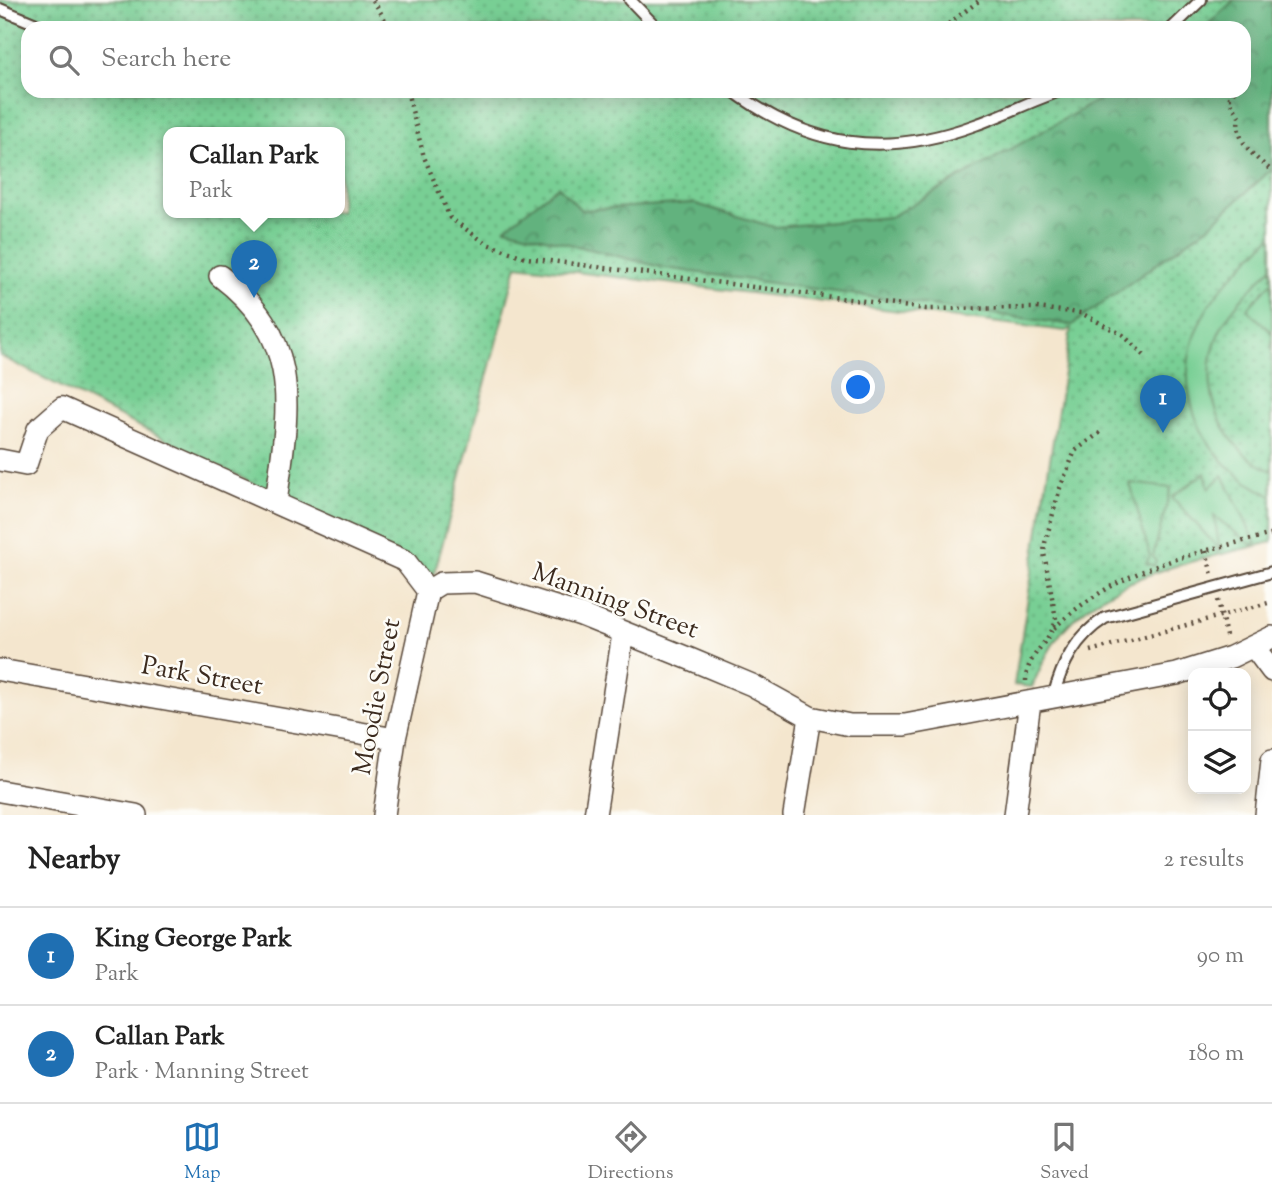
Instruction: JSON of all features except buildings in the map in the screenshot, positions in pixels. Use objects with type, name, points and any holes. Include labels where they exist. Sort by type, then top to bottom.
[{"type":"street","points":[[220,276],[246,296],[274,337],[281,355],[288,409],[276,503]]},
{"type":"street","points":[[0,460],[26,465],[37,429],[62,408],[405,561],[428,591]]},
{"type":"street","name":"Manning Street","points":[[428,591],[441,583],[475,582],[581,615],[752,685],[810,717],[850,725],[905,725],[1177,674],[1231,657],[1263,642]]},
{"type":"street","name":"Moodie Street","points":[[384,815],[395,739],[428,591]]},
{"type":"street","points":[[595,815],[623,634]]},
{"type":"street","points":[[1263,642],[1272,671]]},
{"type":"street","name":"Park Street","points":[[0,670],[395,739]]},
{"type":"street","points":[[1015,815],[1030,702]]},
{"type":"street","points":[[794,815],[810,717]]},
{"type":"street","points":[[1266,815],[1272,761]]},
{"type":"street","points":[[0,791],[136,815]]},
{"type":"lane","points":[[630,0],[650,21]]},
{"type":"lane","points":[[1179,21],[1201,0]]},
{"type":"lane","points":[[0,9],[30,21]]},
{"type":"lane","points":[[742,98],[800,132],[839,142],[879,144],[926,140],[974,126],[1043,98]]},
{"type":"lane","points":[[1053,697],[1063,663],[1095,624],[1114,615],[1272,572]]},
{"type":"path","points":[[373,0],[386,21]]},
{"type":"path","points":[[952,21],[980,0]]},
{"type":"path","points":[[409,98],[424,157],[450,218],[487,243],[527,258],[926,309],[1036,308],[1081,313],[1123,335],[1144,355]]},
{"type":"path","points":[[1230,98],[1239,116],[1237,126],[1248,152],[1271,170]]},
{"type":"path","points":[[1054,629],[1056,619],[1044,553],[1045,543],[1060,488],[1075,451],[1101,432]]},
{"type":"path","points":[[1030,702],[1026,683],[1029,661],[1054,629],[1079,605],[1114,582],[1206,551],[1272,534]]},
{"type":"path","points":[[1206,551],[1231,657]]},
{"type":"path","points":[[1090,652],[1272,602]]},
{"type":"green space","points":[[0,0],[1272,0],[1272,542],[1162,570],[1110,592],[1087,607],[1061,633],[1032,687],[1014,685],[1071,328],[1066,331],[517,265],[434,575],[0,356]]},
{"type":"green space","points":[[1234,0],[1272,0],[1272,169],[1209,226],[1072,325],[665,268],[505,228],[558,186],[581,210],[693,203],[774,227],[890,217],[1102,98],[1251,98],[1251,21],[1212,21]]},
{"type":"green space","points":[[1272,236],[1272,267],[1228,316],[1212,354],[1210,374],[1212,394],[1227,432],[1239,448],[1254,461],[1272,471],[1272,496],[1246,481],[1224,462],[1206,439],[1194,414],[1188,388],[1189,360],[1196,332],[1210,304]]},
{"type":"green space","points":[[1272,282],[1272,333],[1247,309]]},
{"type":"green space","points":[[1205,473],[1209,488],[1223,475],[1256,543],[1252,545],[1214,516],[1219,545],[1223,549],[1217,552],[1217,547],[1172,497]]},
{"type":"green space","points":[[1130,483],[1171,488],[1153,556],[1156,561],[1154,566],[1146,563],[1150,556]]},
{"type":"place","name":"Callan Park","points":[[254,298]]},
{"type":"place","name":"King George Park","points":[[1163,433]]}]
